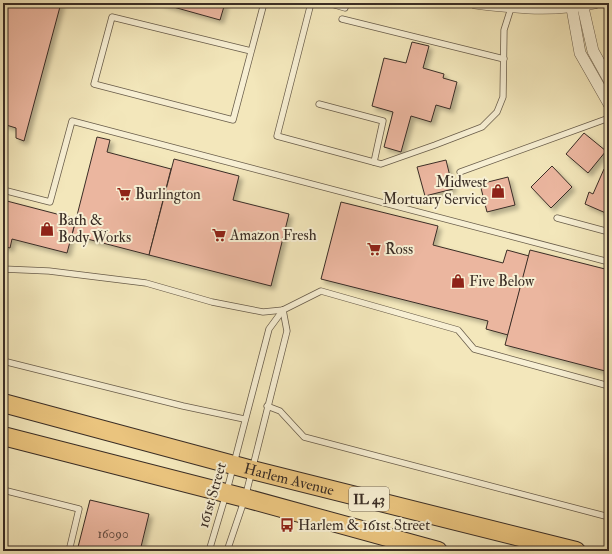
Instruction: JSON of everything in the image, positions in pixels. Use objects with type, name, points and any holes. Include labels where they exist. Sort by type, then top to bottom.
[{"type":"main road","name":"Harlem Avenue","points":[[3,403],[252,470],[576,551]]},
{"type":"main road","name":"Harlem Avenue","points":[[3,436],[245,498],[438,551]]},
{"type":"street","points":[[475,3],[511,8],[570,6],[595,3]]},
{"type":"street","points":[[582,4],[593,52],[609,80]]},
{"type":"street","points":[[570,6],[580,53],[609,104]]},
{"type":"lane","points":[[251,52],[112,17],[94,84],[232,120],[251,52],[264,3]]},
{"type":"lane","points":[[311,3],[277,136],[380,164],[435,145],[482,126],[497,112],[503,97],[504,30],[511,8]]},
{"type":"lane","points":[[328,3],[345,8]]},
{"type":"lane","points":[[342,19],[504,59]]},
{"type":"lane","points":[[319,104],[383,121],[374,162]]},
{"type":"lane","points":[[460,172],[609,118]]},
{"type":"lane","points":[[3,190],[50,202],[72,121],[609,262]]},
{"type":"lane","points":[[557,218],[609,232]]},
{"type":"lane","points":[[3,269],[117,278],[146,283],[246,310],[263,312],[283,310],[321,291],[458,330],[474,349],[609,386]]},
{"type":"lane","name":"161st Street","points":[[227,551],[245,498],[287,331],[283,310]]},
{"type":"lane","name":"161st Street","points":[[208,551],[234,465],[244,419],[268,329],[283,310]]},
{"type":"lane","points":[[3,361],[183,406],[244,419]]},
{"type":"lane","points":[[267,406],[280,411],[304,437],[609,517]]},
{"type":"lane","points":[[3,490],[79,509],[68,551]]},
{"type":"building","points":[[3,3],[61,3],[24,141],[16,138],[16,128],[3,124]]},
{"type":"building","points":[[159,3],[225,3],[220,20]]},
{"type":"building","points":[[412,42],[429,46],[423,68],[444,74],[443,78],[457,82],[450,109],[436,105],[431,122],[411,116],[401,152],[384,147],[393,112],[372,106],[384,58],[406,63]]},
{"type":"building","points":[[584,133],[606,151],[588,173],[566,154]]},
{"type":"building","name":"Burlington","points":[[97,137],[110,140],[107,152],[171,169],[149,255],[72,235]]},
{"type":"building","name":"Amazon Fresh","points":[[174,159],[239,176],[233,200],[289,214],[271,286],[149,255]]},
{"type":"building","points":[[446,160],[453,189],[425,196],[417,167]]},
{"type":"building","points":[[552,166],[572,187],[551,208],[531,187]]},
{"type":"building","points":[[604,169],[609,171],[609,220],[606,219],[608,214],[585,204],[589,192],[593,194]]},
{"type":"building","points":[[508,177],[515,205],[487,212],[480,184]]},
{"type":"building","points":[[3,200],[76,219],[67,253],[12,239],[10,248],[3,246]]},
{"type":"building","points":[[341,202],[438,226],[433,245],[503,263],[507,250],[529,256],[508,335],[486,329],[488,321],[321,279]]},
{"type":"building","points":[[530,250],[609,270],[609,372],[505,345]]},
{"type":"building","points":[[90,500],[149,514],[140,551],[77,551]]},
{"type":"place","name":"Midwest Mortuary Service","points":[[498,191]]},
{"type":"place","name":"Burlington","points":[[124,194]]},
{"type":"place","name":"Bath & Body Works","points":[[47,229]]},
{"type":"place","name":"Amazon Fresh","points":[[219,235]]},
{"type":"place","name":"Ross","points":[[374,249]]},
{"type":"place","name":"Five Below","points":[[458,281]]},
{"type":"place","name":"Harlem & 161st Street","points":[[287,525]]}]
